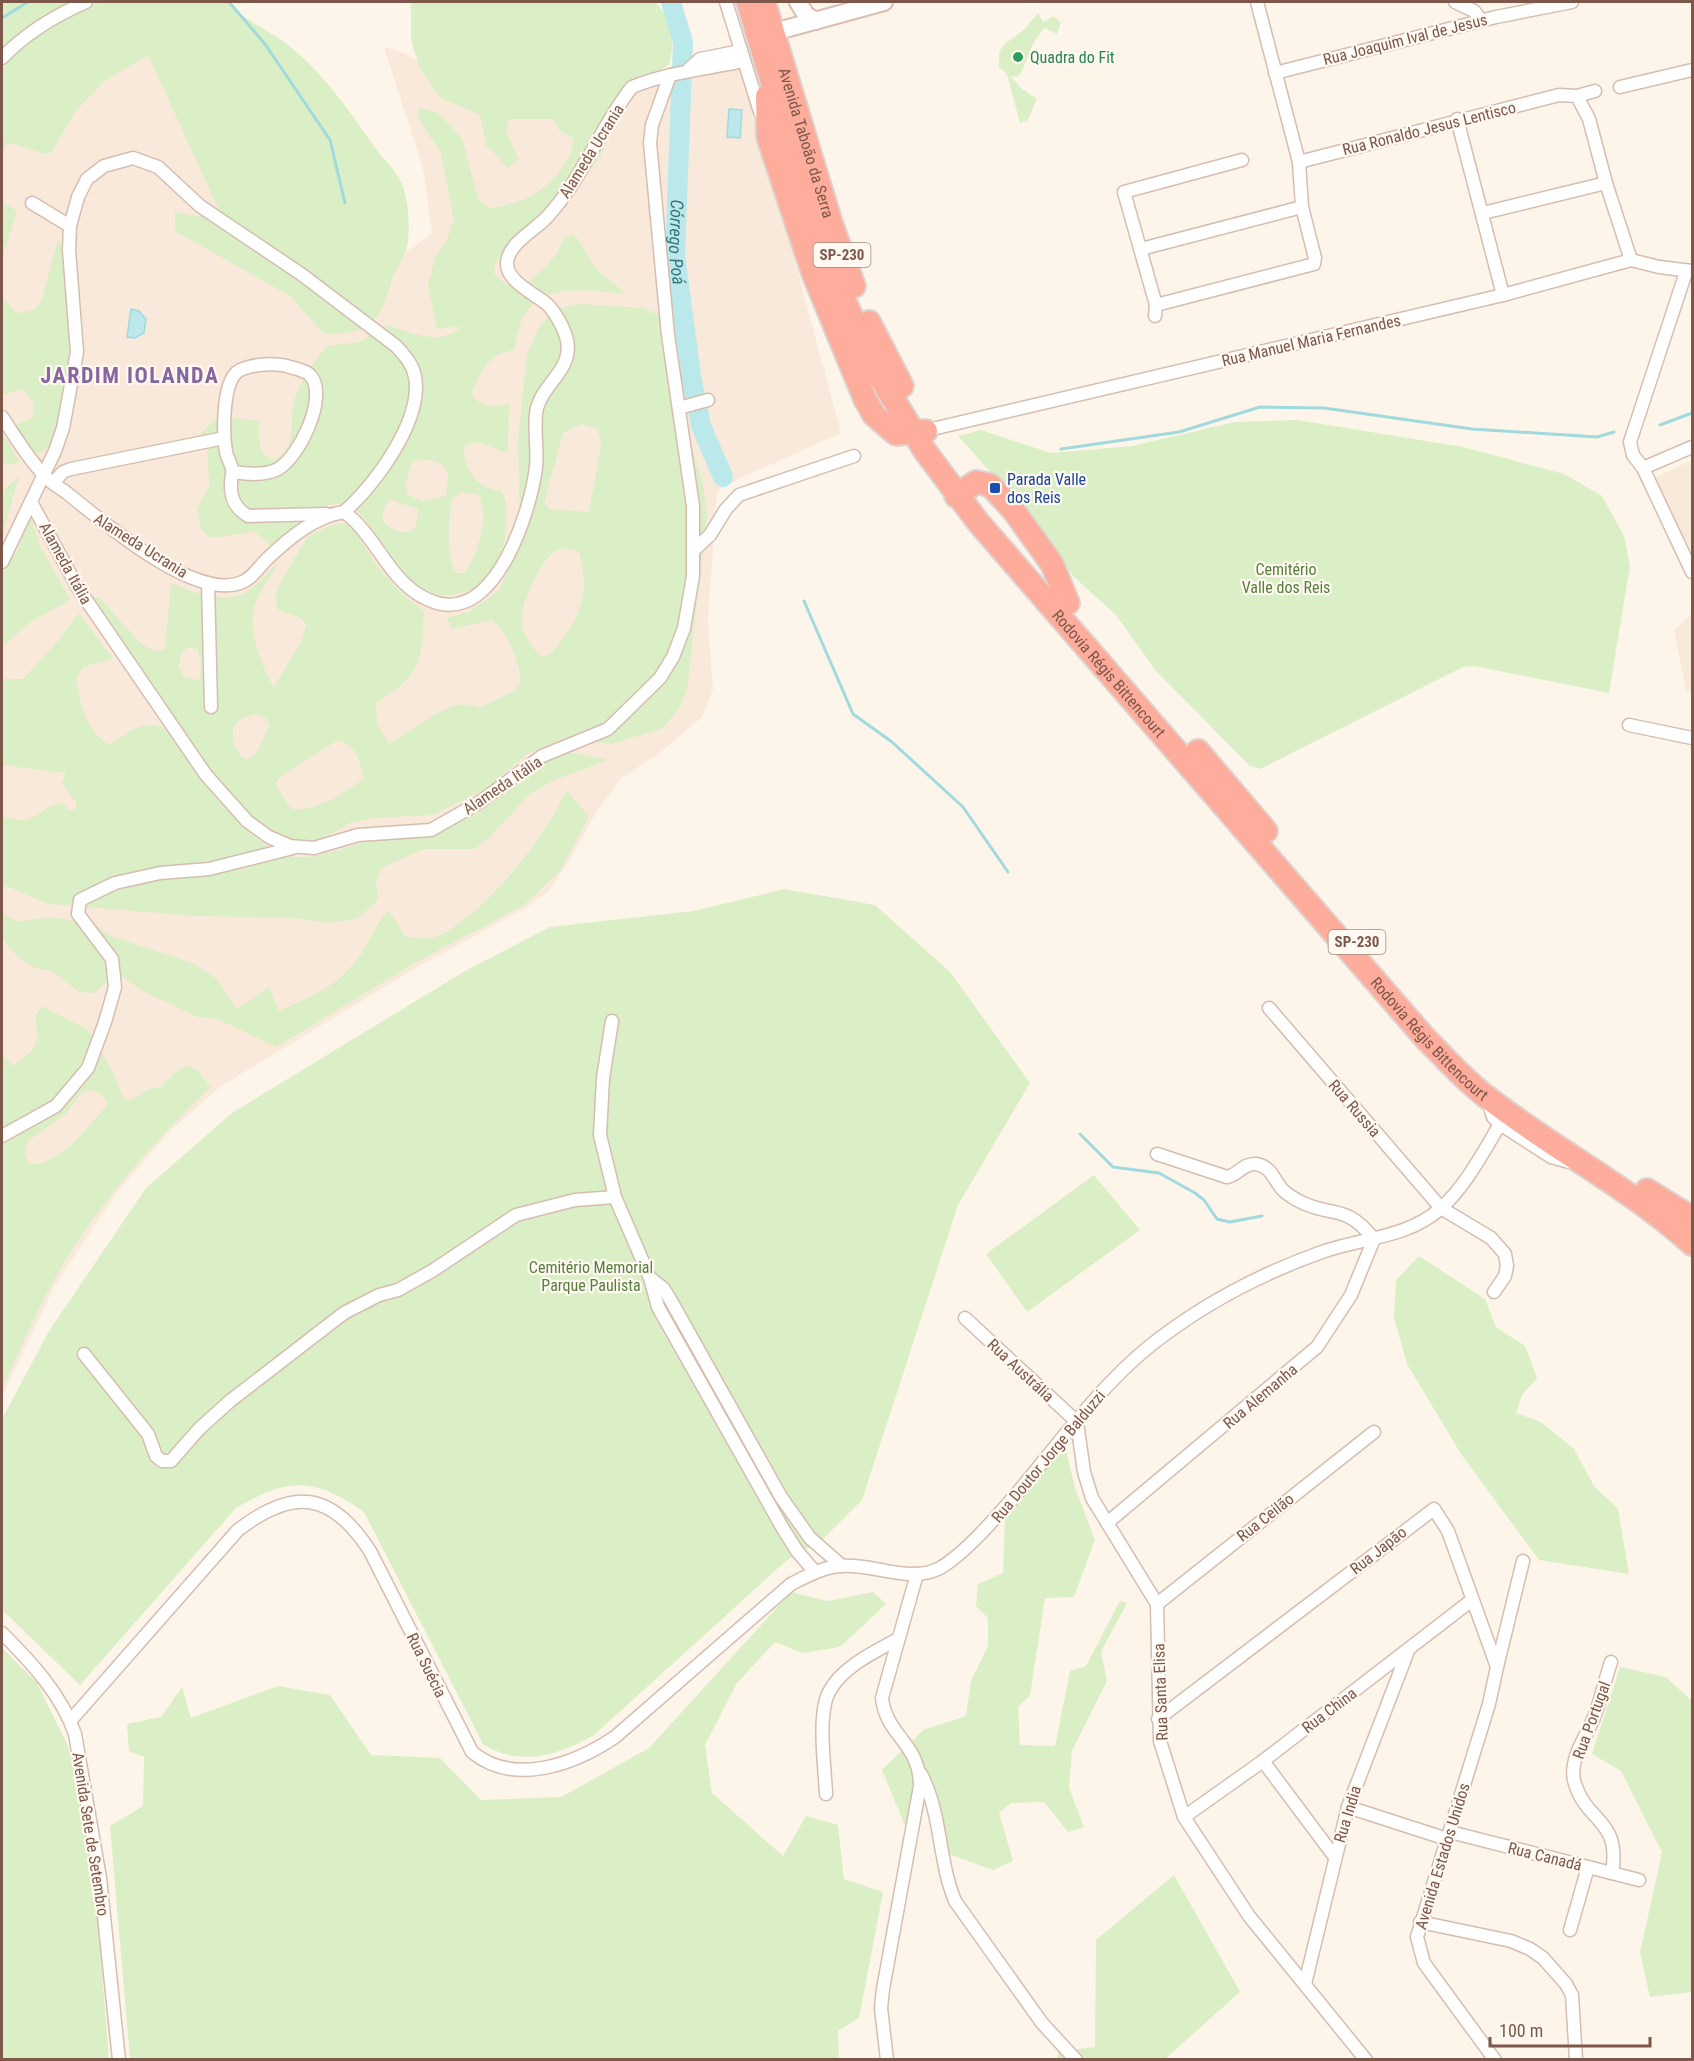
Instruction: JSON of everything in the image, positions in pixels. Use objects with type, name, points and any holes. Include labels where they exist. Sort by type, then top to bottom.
[{"type":"highway","name":"Avenida Taboão da Serra","points":[[747,2],[822,248],[872,364],[962,491],[1045,597]]},
{"type":"highway","name":"Avenida Taboão da Serra","points":[[764,2],[831,224],[872,329],[923,438]]},
{"type":"highway","points":[[767,68],[768,137],[813,273],[865,399],[886,428],[897,434],[923,438]]},
{"type":"highway","name":"Avenida Taboão da Serra","points":[[962,491],[1071,606]]},
{"type":"highway","name":"Rodovia Régis Bittencourt","points":[[1045,597],[1425,1038],[1487,1097],[1661,1216],[1692,1244]]},
{"type":"highway","name":"Rodovia Régis Bittencourt","points":[[1071,606],[1231,788],[1348,931],[1415,1007],[1472,1066],[1567,1141],[1692,1218]]},
{"type":"street","points":[[2,58],[27,34],[50,19],[86,2]]},
{"type":"street","points":[[726,2],[768,137]]},
{"type":"street","points":[[798,2],[806,15],[816,21]]},
{"type":"street","points":[[774,32],[884,2]]},
{"type":"street","points":[[1242,160],[1124,192],[1156,310],[1314,264],[1315,258],[1302,207],[1299,162],[1257,2]]},
{"type":"street","points":[[1455,2],[1474,11],[1481,20]]},
{"type":"street","name":"Rua Joaquim Ival de Jesus","points":[[1275,73],[1481,20],[1572,2]]},
{"type":"street","name":"Alameda Ucrania","points":[[2,417],[48,479],[93,516],[168,566],[208,584],[226,586],[249,579],[287,540],[338,513],[363,528],[396,576],[420,595],[437,603],[452,604],[485,590],[500,571],[525,516],[533,489],[538,444],[537,407],[563,370],[568,355],[563,329],[549,306],[510,275],[507,264],[509,255],[520,240],[548,217],[585,166],[632,87],[679,72],[705,70],[742,56]]},
{"type":"street","points":[[1620,87],[1692,70]]},
{"type":"street","name":"Alameda Itália","points":[[31,502],[78,588],[206,775],[247,821],[269,837],[294,847],[314,849],[358,835],[431,830],[480,802],[543,756],[608,729],[660,678],[673,657],[684,628],[694,549],[693,506],[684,407],[668,335],[650,143],[652,125],[679,72]]},
{"type":"street","name":"Rua Ronaldo Jesus Lentisco","points":[[1299,162],[1457,119],[1559,95],[1577,96],[1595,91]]},
{"type":"street","points":[[1577,96],[1589,119],[1606,183],[1631,260]]},
{"type":"street","points":[[1457,119],[1503,295]]},
{"type":"street","points":[[2,562],[31,502],[48,479],[63,429],[77,352],[69,250],[70,226],[78,197],[87,179],[104,166],[123,159],[145,160],[158,167],[200,206],[302,274],[396,346],[408,360],[415,375],[416,389],[411,414],[384,470],[364,495],[338,513],[266,518],[248,516],[238,510],[231,495],[233,472],[225,438],[226,400],[229,384],[237,372],[265,364],[284,365],[311,376],[317,391],[316,409],[292,455],[280,468],[270,472],[250,474],[233,472]]},
{"type":"street","points":[[1483,213],[1606,183]]},
{"type":"street","points":[[32,203],[70,226]]},
{"type":"street","points":[[1141,249],[1302,207]]},
{"type":"street","name":"Rua Manuel Maria Fernandes","points":[[923,438],[1166,369],[1503,295],[1631,260],[1689,272]]},
{"type":"street","points":[[1689,272],[1630,442],[1633,455],[1643,468],[1692,572]]},
{"type":"street","points":[[684,407],[708,400]]},
{"type":"street","points":[[48,479],[71,469],[225,438]]},
{"type":"street","points":[[1643,468],[1692,447]]},
{"type":"street","points":[[694,549],[710,535],[726,509],[740,495],[854,456]]},
{"type":"street","points":[[208,584],[212,707]]},
{"type":"street","points":[[1629,724],[1692,738]]},
{"type":"street","points":[[2,1136],[56,1106],[88,1068],[105,1022],[115,987],[112,959],[78,914],[80,900],[116,883],[160,873],[209,869],[294,847]]},
{"type":"street","name":"Rua Russia","points":[[1269,1008],[1441,1208],[1491,1238],[1505,1254],[1507,1266],[1505,1276],[1494,1292]]},
{"type":"street","points":[[612,1021],[603,1078],[600,1135],[615,1197],[650,1278],[658,1307],[710,1403],[797,1551],[815,1572]]},
{"type":"street","points":[[1487,1097],[1494,1117],[1500,1124],[1551,1157],[1588,1168]]},
{"type":"street","name":"Rua Doutor Jorge Balduzzi","points":[[842,1566],[917,1574],[941,1568],[993,1521],[1093,1401],[1149,1346],[1198,1310],[1238,1287],[1323,1252],[1411,1228],[1441,1208],[1459,1188],[1500,1124]]},
{"type":"street","points":[[1157,1154],[1227,1177],[1233,1176],[1246,1166],[1256,1164],[1266,1168],[1282,1190],[1299,1201],[1349,1215],[1360,1222],[1374,1239]]},
{"type":"street","points":[[84,1354],[148,1434],[156,1456],[162,1461],[171,1461],[199,1428],[230,1401],[344,1313],[379,1295],[398,1290],[432,1271],[516,1215],[575,1200],[615,1197]]},
{"type":"street","name":"Rua Alemanha","points":[[1107,1523],[1317,1347],[1351,1295],[1374,1239]]},
{"type":"street","points":[[650,1278],[663,1288],[670,1299],[781,1497],[810,1538],[842,1566]]},
{"type":"street","name":"Rua Austrália","points":[[965,1318],[1077,1422]]},
{"type":"street","points":[[1077,1422],[1084,1472],[1092,1498],[1157,1604]]},
{"type":"street","name":"Rua Ceilão","points":[[1157,1604],[1374,1432]]},
{"type":"street","name":"Rua Suécia","points":[[70,1720],[238,1530],[267,1509],[282,1504],[294,1502],[331,1507],[358,1532],[370,1551],[461,1735],[472,1752],[486,1764],[522,1771],[557,1765],[593,1752],[615,1737],[791,1584],[815,1572],[842,1566]]},
{"type":"street","name":"Rua Japão","points":[[1158,1719],[1434,1509],[1448,1531],[1497,1666]]},
{"type":"street","points":[[1497,1666],[1523,1561]]},
{"type":"street","points":[[917,1574],[884,1684],[883,1711],[890,1725],[910,1748],[931,1795],[949,1884],[956,1901],[1042,2023],[1076,2060]]},
{"type":"street","name":"Rua China","points":[[1184,1817],[1263,1761],[1472,1600]]},
{"type":"street","name":"Rua Santa Elisa","points":[[1157,1604],[1158,1719],[1165,1762],[1184,1817],[1249,1916],[1366,2060]]},
{"type":"street","name":"Avenida Sete de Setembro","points":[[2,1633],[45,1681],[70,1720],[83,1769],[100,1878],[119,2060]]},
{"type":"street","points":[[826,1794],[824,1708],[829,1692],[842,1676],[862,1660],[898,1639]]},
{"type":"street","name":"Rua India","points":[[1305,1984],[1334,1856],[1348,1807],[1409,1650]]},
{"type":"street","name":"Rua Portugal","points":[[1611,1662],[1594,1715],[1579,1747],[1574,1773],[1575,1784],[1581,1796],[1613,1842],[1615,1853],[1611,1873]]},
{"type":"street","name":"Avenida Estados Unidos","points":[[1494,2060],[1424,1963],[1417,1937],[1489,1704],[1497,1666]]},
{"type":"street","points":[[1263,1761],[1334,1856]]},
{"type":"street","points":[[887,2060],[881,2008],[883,1989],[914,1820],[920,1773]]},
{"type":"street","name":"Rua Canadá","points":[[1348,1807],[1448,1835],[1639,1880]]},
{"type":"street","points":[[1570,1930],[1588,1867]]},
{"type":"street","points":[[1420,1922],[1510,1941],[1530,1949],[1543,1959],[1566,1984],[1572,1995],[1576,2060]]},
{"type":"shaded area","points":[[24,2],[110,2],[400,257],[432,233],[423,169],[384,47],[407,54],[449,83],[558,112],[729,44],[749,90],[841,433],[717,491],[708,619],[713,689],[702,717],[658,754],[621,778],[595,814],[549,891],[524,909],[419,966],[220,1087],[169,1132],[115,1195],[54,1287],[2,1396],[2,16]]},
{"type":"shaded area","points":[[1692,460],[1692,562],[1654,478]]},
{"type":"shaded area","points":[[1692,614],[1692,693],[1686,690],[1674,630]]},
{"type":"green space","points":[[2,2],[75,2],[44,15],[2,49]]},
{"type":"green space","points":[[100,2],[228,2],[241,14],[298,53],[323,78],[396,173],[407,203],[409,227],[407,247],[382,308],[370,324],[352,332],[324,334],[290,296],[175,231],[175,212],[203,216],[219,210],[148,55],[103,82],[75,112],[51,153],[45,154],[7,142],[2,159],[2,67],[40,30]]},
{"type":"green space","points":[[411,2],[655,2],[669,23],[672,39],[669,65],[640,81],[617,118],[600,157],[555,219],[519,234],[510,241],[494,266],[495,275],[507,285],[522,286],[552,259],[563,238],[573,234],[597,269],[626,294],[587,290],[569,291],[539,300],[527,311],[519,327],[515,350],[492,359],[483,370],[472,392],[474,399],[487,406],[509,404],[508,451],[505,453],[478,443],[463,448],[467,464],[474,477],[485,486],[501,491],[503,494],[506,502],[504,546],[497,565],[482,583],[460,593],[448,595],[425,591],[413,583],[402,572],[365,519],[346,505],[335,504],[316,509],[299,521],[278,544],[270,545],[254,531],[209,537],[201,528],[197,509],[209,486],[207,442],[201,433],[219,416],[259,421],[261,449],[273,460],[281,455],[289,442],[296,394],[308,372],[327,346],[359,342],[388,325],[416,334],[436,337],[445,336],[462,326],[437,329],[428,286],[435,257],[446,242],[454,220],[441,153],[418,118],[419,108],[437,112],[462,138],[478,199],[488,208],[518,202],[531,196],[554,178],[570,154],[574,139],[558,129],[554,119],[509,119],[506,131],[519,160],[508,168],[486,145],[480,115],[441,98],[420,69],[411,40]],"holes":[[[430,460],[443,465],[448,473],[446,496],[423,501],[408,495],[405,486],[412,461]],[[462,492],[479,495],[482,504],[481,535],[465,573],[457,573],[453,567],[449,548],[452,499]],[[391,500],[418,509],[416,527],[410,532],[397,531],[390,527],[382,517],[386,504]]]},
{"type":"green space","points":[[1038,13],[1043,22],[1054,16],[1061,23],[1057,34],[1045,28],[1040,33],[1019,76],[1011,77],[1021,88],[1037,99],[1028,120],[1020,123],[1007,74],[999,67],[1000,53],[1003,45],[1023,30]]},
{"type":"green space","points":[[2,202],[17,211],[2,258]]},
{"type":"green space","points":[[58,240],[63,245],[69,313],[69,350],[61,409],[52,444],[41,453],[30,452],[13,426],[33,417],[34,402],[23,389],[2,395],[2,297],[17,313],[34,310],[41,302]]},
{"type":"green space","points":[[578,304],[643,308],[661,316],[685,424],[703,484],[707,515],[687,690],[680,708],[663,728],[612,744],[564,738],[527,754],[486,789],[433,815],[374,818],[350,823],[315,843],[304,845],[259,824],[229,793],[154,697],[86,596],[100,598],[139,642],[156,652],[165,649],[171,583],[210,596],[230,597],[248,591],[279,562],[257,600],[253,621],[253,632],[259,656],[274,687],[302,640],[306,624],[301,618],[278,610],[275,597],[279,585],[308,536],[329,526],[342,523],[352,527],[378,567],[400,592],[424,611],[418,662],[407,680],[376,704],[377,724],[389,744],[445,710],[468,705],[478,708],[513,692],[521,683],[518,666],[509,641],[498,626],[492,620],[452,629],[447,618],[468,612],[499,591],[516,554],[520,518],[518,441],[527,354],[540,325],[558,309]],"holes":[[[582,424],[598,429],[601,445],[589,512],[549,509],[544,503],[563,433]],[[565,548],[579,551],[583,566],[583,594],[580,607],[569,630],[551,654],[542,657],[523,630],[523,608],[541,567],[556,550]],[[189,647],[198,650],[201,666],[199,680],[184,677],[178,666],[182,652]],[[255,714],[265,717],[270,725],[256,754],[248,760],[241,757],[233,741],[233,727],[241,719]],[[338,740],[353,750],[359,760],[364,779],[338,796],[321,804],[301,809],[291,809],[275,784],[281,776]]]},
{"type":"green space","name":"Cemitério Valle dos Reis","points":[[1297,420],[1463,447],[1564,474],[1602,496],[1624,536],[1630,566],[1609,693],[1474,666],[1463,667],[1260,769],[1250,766],[1156,671],[1116,615],[1073,576],[1039,526],[958,436],[981,430],[1051,453],[1132,446],[1235,422]]},
{"type":"green space","points":[[2,432],[20,462],[2,465]]},
{"type":"green space","points":[[19,476],[2,535],[2,492]]},
{"type":"green space","points":[[30,515],[41,548],[70,599],[24,627],[2,646],[2,574],[17,551]]},
{"type":"green space","points":[[79,613],[113,659],[83,667],[76,679],[82,708],[94,732],[109,745],[143,726],[158,726],[165,729],[206,784],[241,825],[278,852],[296,857],[315,856],[363,843],[444,827],[457,823],[485,808],[533,768],[556,754],[571,753],[608,760],[552,781],[530,794],[490,837],[474,849],[424,849],[381,868],[376,881],[378,900],[357,919],[329,923],[293,918],[197,916],[48,904],[9,887],[2,887],[2,816],[14,820],[30,819],[54,805],[63,803],[67,809],[75,810],[77,804],[62,784],[66,773],[2,765],[2,679],[23,679],[53,647]]},
{"type":"green space","points":[[566,790],[589,816],[560,871],[524,905],[415,963],[276,1047],[229,1024],[213,1018],[197,1017],[143,991],[119,974],[109,979],[95,993],[79,992],[52,971],[35,968],[20,959],[2,939],[2,914],[18,922],[47,917],[89,922],[113,937],[193,963],[217,979],[237,1009],[269,987],[279,1011],[323,990],[341,977],[359,957],[380,921],[389,911],[405,936],[409,937],[437,937],[459,924],[495,891],[530,850],[557,809]]},
{"type":"green space","name":"Cemitério Memorial Parque Paulista","points":[[784,889],[875,905],[950,972],[1030,1083],[958,1205],[862,1500],[822,1540],[786,1561],[594,1735],[567,1748],[539,1756],[511,1756],[483,1744],[364,1512],[330,1492],[316,1487],[287,1486],[236,1508],[80,1685],[2,1610],[2,1419],[49,1331],[146,1188],[232,1113],[465,971],[550,927],[694,911]]},
{"type":"green space","points":[[42,1006],[88,1030],[113,1072],[123,1099],[131,1100],[149,1089],[160,1087],[178,1070],[187,1066],[198,1071],[210,1087],[124,1179],[86,1229],[46,1295],[2,1389],[2,1056],[14,1066],[34,1048],[38,1037],[35,1016]],"holes":[[[91,1090],[102,1094],[108,1104],[72,1144],[49,1160],[38,1164],[28,1163],[25,1152],[29,1140],[67,1113],[80,1094]]]},
{"type":"green space","points":[[1094,1175],[1140,1230],[1027,1312],[986,1254]]},
{"type":"green space","points":[[1419,1256],[1485,1299],[1496,1327],[1525,1346],[1537,1378],[1522,1395],[1516,1413],[1541,1422],[1574,1449],[1594,1486],[1618,1509],[1629,1574],[1539,1560],[1461,1454],[1407,1364],[1394,1318],[1396,1280]]},
{"type":"green space","points":[[1065,1446],[1075,1488],[1095,1540],[1074,1597],[1045,1598],[1030,1695],[1018,1707],[1020,1745],[1055,1746],[1070,1671],[1086,1666],[1120,1601],[1127,1603],[1101,1652],[1107,1681],[1072,1751],[1069,1788],[1084,1827],[1068,1832],[1044,1802],[1011,1803],[999,1813],[1013,1861],[993,1870],[946,1853],[936,1802],[915,1801],[909,1835],[882,1770],[923,1730],[966,1716],[971,1681],[988,1646],[988,1618],[976,1606],[978,1584],[1003,1573],[1005,1518]]},
{"type":"green space","points":[[791,1592],[828,1601],[873,1592],[886,1604],[840,1647],[802,1653],[775,1642],[737,1683],[705,1745],[712,1793],[783,1856],[806,1816],[838,1825],[844,1879],[883,1892],[859,2018],[838,2031],[839,2059],[130,2059],[110,1826],[143,1806],[144,1757],[129,1751],[127,1724],[161,1717],[182,1687],[191,1718],[278,1686],[330,1695],[371,1755],[440,1758],[481,1800],[561,1797],[649,1748]]},
{"type":"green space","points":[[2,1648],[37,1683],[68,1746],[92,1847],[109,2059],[2,2059]]},
{"type":"green space","points":[[1620,1667],[1666,1677],[1692,1701],[1692,1992],[1650,1997],[1640,1953],[1662,1852],[1621,1771],[1592,1754]]},
{"type":"green space","points":[[1174,1875],[1240,1992],[1165,2059],[1057,2060],[1058,2051],[1095,2047],[1096,1940]]},
{"type":"water","points":[[729,109],[742,110],[740,138],[727,137]]},
{"type":"water","points":[[131,309],[139,311],[146,319],[144,333],[135,338],[127,337]]},
{"type":"waterway","points":[[2,18],[28,2]]},
{"type":"waterway","points":[[229,2],[265,44],[330,140],[345,203]]},
{"type":"waterway","name":"Córrego Poá","points":[[671,2],[683,42],[675,254],[691,376],[701,426],[723,477]]},
{"type":"waterway","points":[[1061,449],[1179,432],[1260,407],[1324,408],[1472,429],[1597,437],[1614,432]]},
{"type":"waterway","points":[[1660,425],[1692,413]]},
{"type":"waterway","points":[[804,601],[853,714],[892,742],[963,807],[1008,872]]},
{"type":"waterway","points":[[1080,1134],[1113,1167],[1159,1173],[1204,1200],[1217,1219],[1230,1222],[1262,1216]]},
{"type":"place","name":"Quadra do Fit","points":[[1018,57]]},
{"type":"place","name":"Parada Valle dos Reis","points":[[995,488]]},
{"type":"district","name":"JARDIM IOLANDA","points":[[130,375]]}]
